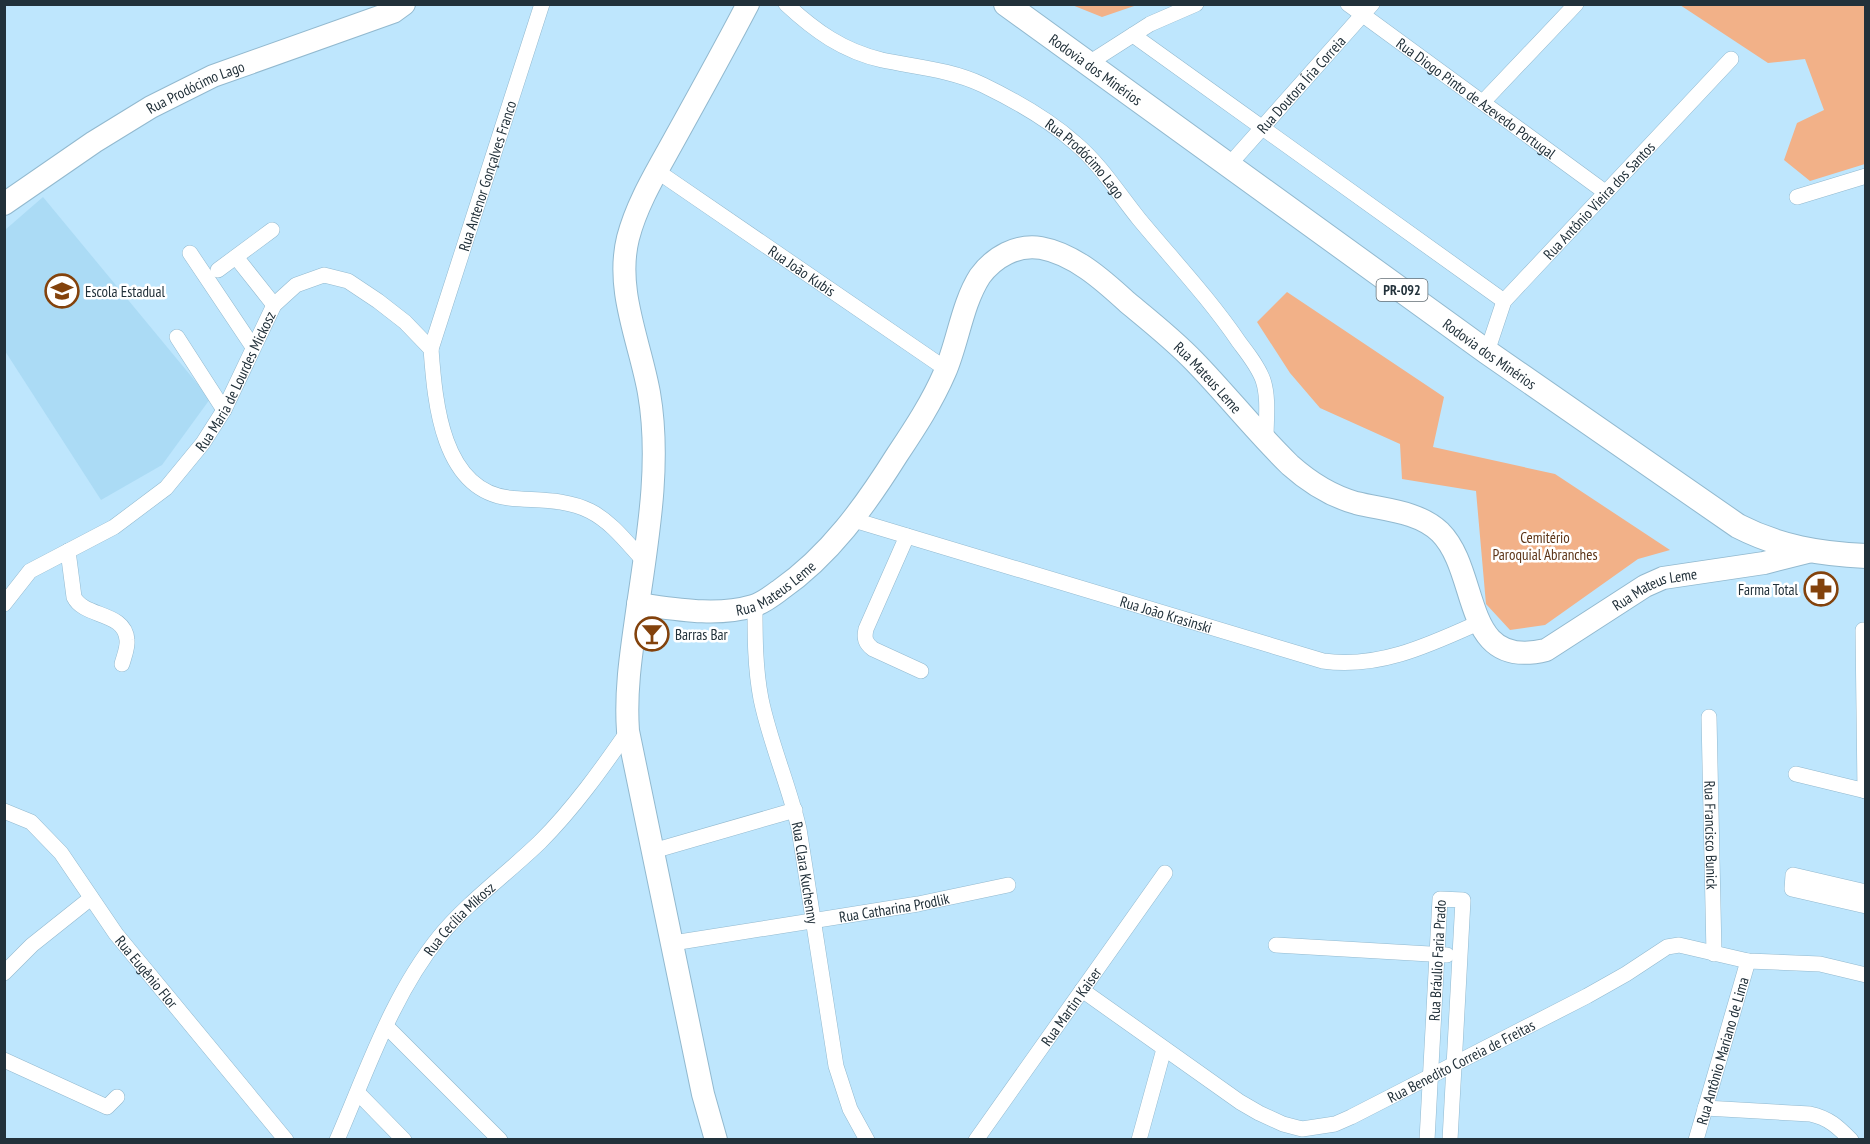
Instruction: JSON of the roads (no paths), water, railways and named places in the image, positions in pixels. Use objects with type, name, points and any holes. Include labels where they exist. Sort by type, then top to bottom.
[{"type":"main road","points":[[716,1140],[703,1094],[628,731],[627,690],[652,484],[652,423],[649,396],[623,274],[628,236],[643,199],[748,4]]},
{"type":"main road","name":"Rodovia dos Minérios","points":[[1006,4],[1487,352],[1738,526],[1783,545],[1811,551]]},
{"type":"main road","name":"Rua Prodócimo Lago","points":[[4,204],[94,142],[151,107],[213,76],[393,7]]},
{"type":"main road","name":"Rua Mateus Leme","points":[[638,604],[707,612],[734,610],[755,605],[778,592],[804,571],[854,520],[929,405],[946,369],[974,288],[987,267],[1014,250],[1040,248],[1077,263],[1114,290],[1192,358],[1290,464],[1319,487],[1355,502],[1413,516],[1439,532],[1449,544],[1458,562],[1478,623],[1491,641],[1504,649],[1518,653],[1546,650],[1645,586],[1663,578],[1764,564],[1811,551],[1866,556]]},
{"type":"street","name":"Rua Antenor Gonçalves Franco","points":[[431,349],[542,4]]},
{"type":"street","name":"Rua Prodócimo Lago","points":[[786,4],[822,36],[842,46],[881,60],[939,71],[981,84],[1034,113],[1076,144],[1112,182],[1134,213],[1225,321],[1252,360],[1264,383],[1266,439]]},
{"type":"street","points":[[1089,63],[1133,34],[1166,16],[1196,4]]},
{"type":"street","name":"Rua Diogo Pinto de Azevedo Portugal","points":[[1348,4],[1368,10],[1483,102],[1605,192]]},
{"type":"street","points":[[1483,102],[1576,4]]},
{"type":"street","name":"Rua Doutora Íria Correia","points":[[1229,165],[1368,10]]},
{"type":"street","points":[[1133,34],[1504,301]]},
{"type":"street","name":"Rua Antônio Vieira dos Santos","points":[[1487,352],[1504,301],[1731,59]]},
{"type":"street","name":"Rua João Kubis","points":[[657,171],[946,369]]},
{"type":"street","points":[[1797,197],[1866,176]]},
{"type":"street","points":[[218,270],[272,230]]},
{"type":"street","points":[[190,253],[253,347]]},
{"type":"street","points":[[236,257],[274,305]]},
{"type":"street","name":"Rua Maria de Lourdes Mickosz","points":[[4,604],[30,571],[114,527],[165,488],[203,443],[225,410],[274,305],[296,285],[324,275],[348,281],[405,322],[431,349]]},
{"type":"street","points":[[177,337],[225,410]]},
{"type":"street","points":[[431,349],[434,395],[448,445],[461,473],[483,492],[496,496],[558,501],[588,510],[609,524],[644,561]]},
{"type":"street","name":"Rua João Krasinski","points":[[854,520],[1323,661],[1358,663],[1385,658],[1438,641],[1478,623]]},
{"type":"street","points":[[907,536],[864,637],[873,649],[921,671]]},
{"type":"street","points":[[68,551],[77,604],[115,620],[124,631],[128,641],[122,664]]},
{"type":"street","name":"Rua Clara Kuchenny","points":[[755,605],[756,667],[761,699],[795,810],[836,1066],[850,1109],[867,1140]]},
{"type":"street","points":[[1796,774],[1865,791],[1863,630]]},
{"type":"street","name":"Rua Francisco Bunick","points":[[1709,717],[1714,954]]},
{"type":"street","name":"Rua Cecília Mikosz","points":[[337,1140],[410,979],[441,934],[559,822],[628,731]]},
{"type":"street","points":[[653,851],[795,810]]},
{"type":"street","name":"Rua Eugênio Flor","points":[[4,811],[31,822],[61,852],[116,934],[286,1140]]},
{"type":"street","name":"Rua Martin Kaiser","points":[[976,1140],[1165,873]]},
{"type":"street","points":[[1866,892],[1793,875],[1792,889],[1866,906]]},
{"type":"street","name":"Rua Catharina Prodlik","points":[[673,942],[940,900],[1008,885]]},
{"type":"street","points":[[4,973],[32,945],[91,897]]},
{"type":"street","name":"Rua Bráulio Faria Prado","points":[[1427,1140],[1440,899],[1462,900],[1450,1140]]},
{"type":"street","points":[[1276,945],[1460,955]]},
{"type":"street","name":"Rua Benedito Correia de Freitas","points":[[1082,990],[1249,1108],[1283,1125],[1302,1129],[1335,1124],[1594,992],[1667,947],[1679,945],[1748,961],[1821,964],[1866,975]]},
{"type":"street","name":"Rua Antônio Mariano de Lima","points":[[1696,1140],[1748,961]]},
{"type":"street","points":[[387,1027],[500,1140]]},
{"type":"street","points":[[1139,1140],[1164,1048]]},
{"type":"street","points":[[4,1060],[107,1107],[117,1097]]},
{"type":"street","points":[[357,1093],[404,1140]]},
{"type":"street","points":[[1705,1108],[1816,1115],[1833,1122],[1851,1140]]},
{"type":"place","name":"Escola Estadual","points":[[62,291]]},
{"type":"place","name":"Farma Total","points":[[1821,589]]},
{"type":"place","name":"Barras Bar","points":[[652,634]]},
{"type":"park label","name":"Cemitério Paroquial Abranches","points":[[1545,546]]}]
